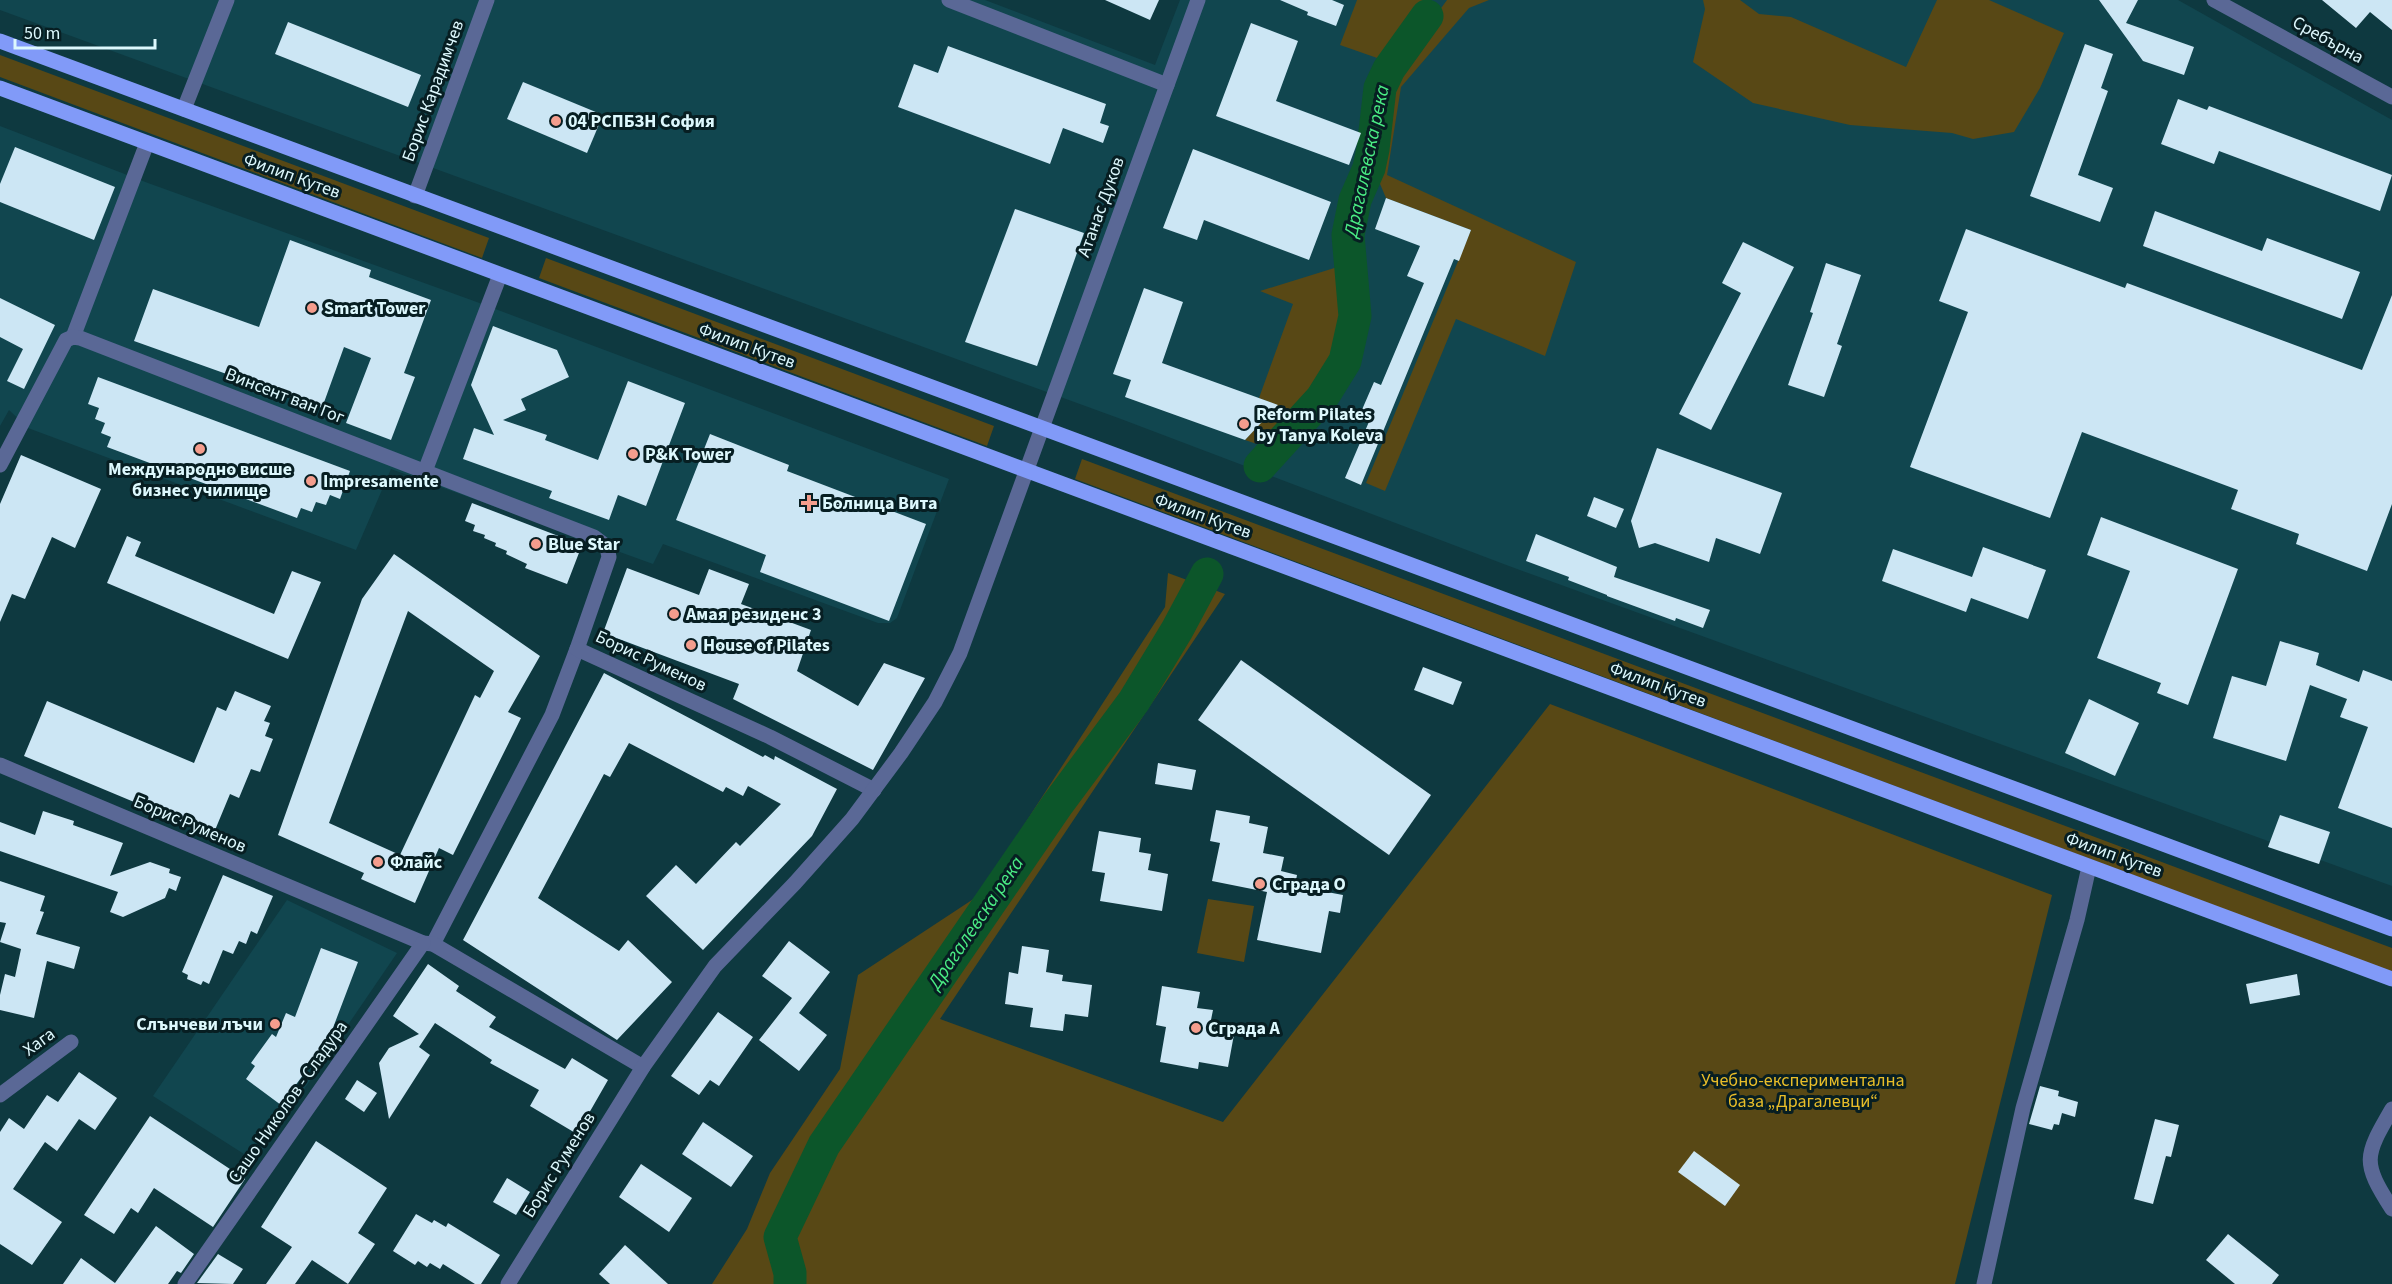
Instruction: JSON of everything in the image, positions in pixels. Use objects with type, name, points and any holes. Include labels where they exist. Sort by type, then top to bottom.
[{"type":"main road","name":"Филип Кутев","points":[[0,41],[2392,929]]},
{"type":"main road","name":"Филип Кутев","points":[[0,88],[2392,980]]},
{"type":"street","points":[[184,109],[227,0]]},
{"type":"street","name":"Борис Карадимчев","points":[[415,196],[487,0]]},
{"type":"street","points":[[949,0],[1167,85]]},
{"type":"street","name":"Атанас Дуков","points":[[1025,470],[1198,0]]},
{"type":"street","name":"Сребърна","points":[[2214,0],[2392,97]]},
{"type":"street","points":[[0,465],[66,340],[73,337],[147,143]]},
{"type":"street","points":[[425,471],[500,274]]},
{"type":"street","name":"Винсент ван Гог","points":[[73,337],[594,537],[607,547],[609,557],[577,649]]},
{"type":"street","name":"Борис Руменов","points":[[508,1284],[643,1067],[715,966],[795,883],[852,819],[935,702],[960,653],[1025,470]]},
{"type":"street","name":"Борис Руменов","points":[[428,943],[552,715],[577,649],[770,737],[874,790]]},
{"type":"street","name":"Борис Руменов","points":[[0,765],[428,943],[643,1067]]},
{"type":"street","points":[[1984,1284],[2023,1108],[2077,920],[2089,867]]},
{"type":"street","name":"Сашо Николов - Сладура","points":[[185,1284],[428,943]]},
{"type":"street","name":"Хага","points":[[0,1095],[71,1042]]},
{"type":"street","points":[[2392,1109],[2373,1145],[2369,1160],[2373,1179],[2392,1209]]},
{"type":"shaded area","points":[[0,0],[985,0],[1155,65],[1180,0],[2178,0],[2392,120],[2392,886],[1509,566],[1121,419],[0,10]]},
{"type":"shaded area","points":[[0,126],[148,183],[474,301],[949,479],[897,618],[890,623],[878,623],[663,544],[653,564],[391,469],[356,550],[28,428],[9,410],[0,426]]},
{"type":"shaded area","name":"Слънчеви лъчи","points":[[287,900],[397,953],[255,1161],[153,1096]]},
{"type":"green space","points":[[1357,0],[1424,0],[1380,59],[1340,45]]},
{"type":"green space","points":[[1447,0],[1489,0],[1469,8],[1401,87],[1387,175],[1576,262],[1545,356],[1456,319],[1385,491],[1366,483],[1471,230],[1386,198],[1375,172],[1387,85]]},
{"type":"green space","points":[[1703,0],[1740,0],[1759,14],[1791,17],[1906,67],[1937,0],[1989,0],[2064,33],[2040,88],[2014,132],[1973,139],[1952,133],[1850,125],[1753,103],[1693,62],[1705,9]]},
{"type":"green space","points":[[0,55],[489,238],[482,258],[0,77]]},
{"type":"green space","points":[[546,258],[994,426],[987,446],[539,278]]},
{"type":"green space","points":[[1344,265],[1348,297],[1348,324],[1343,347],[1334,368],[1305,406],[1266,447],[1245,440],[1277,405],[1259,398],[1293,304],[1260,291]]},
{"type":"green space","points":[[1082,459],[2392,948],[2392,972],[1075,479]]},
{"type":"green space","name":"Учебно-експериментална база „Драгалевци“","points":[[1168,573],[1225,594],[940,1019],[1223,1122],[1550,704],[2052,895],[1955,1284],[712,1284],[747,1229],[770,1173],[840,1069],[858,975],[978,896],[1165,607]]},
{"type":"green space","points":[[1208,899],[1254,906],[1244,962],[1197,953]]},
{"type":"building","points":[[1105,0],[1159,0],[1150,20]]},
{"type":"building","points":[[1280,0],[1332,0],[1344,5],[1336,26],[1307,15],[1308,12]]},
{"type":"building","points":[[2099,0],[2138,0],[2126,23],[2194,47],[2184,75],[2143,61]]},
{"type":"building","points":[[2322,0],[2392,0],[2392,30],[2370,12],[2356,28]]},
{"type":"building","points":[[288,22],[421,75],[408,107],[275,54]]},
{"type":"building","points":[[1251,23],[1298,41],[1276,101],[1361,133],[1349,165],[1216,116]]},
{"type":"building","points":[[2085,44],[2113,54],[2101,88],[2108,91],[2078,175],[2113,188],[2100,222],[2030,196]]},
{"type":"building","points":[[948,46],[1106,104],[1100,123],[1109,126],[1103,143],[1063,128],[1050,164],[898,107],[914,64],[938,73]]},
{"type":"building","points":[[523,82],[603,115],[587,153],[507,119]]},
{"type":"building","points":[[2178,99],[2207,110],[2209,106],[2392,175],[2380,211],[2219,151],[2214,164],[2161,144]]},
{"type":"building","points":[[15,147],[115,187],[94,240],[0,202],[0,184]]},
{"type":"building","points":[[1193,149],[1331,202],[1309,260],[1204,220],[1197,240],[1163,228]]},
{"type":"building","points":[[1386,198],[1471,230],[1459,261],[1454,259],[1361,485],[1345,478],[1371,417],[1361,412],[1374,382],[1381,385],[1424,283],[1407,276],[1420,246],[1375,229]]},
{"type":"building","points":[[1015,209],[1084,233],[1037,366],[965,342]]},
{"type":"building","points":[[2155,211],[2262,251],[2267,238],[2360,272],[2342,319],[2143,246]]},
{"type":"building","points":[[1966,229],[2125,288],[2127,283],[2362,370],[2392,295],[2392,504],[2367,571],[2296,544],[2299,534],[2231,509],[2238,490],[2082,432],[2050,518],[1910,467],[1968,312],[1939,301]]},
{"type":"building","name":"Smart Tower","points":[[290,240],[371,270],[369,277],[431,300],[404,373],[415,377],[391,440],[346,423],[371,358],[344,347],[322,408],[134,341],[153,289],[259,327]]},
{"type":"building","points":[[1743,242],[1794,267],[1711,430],[1679,414],[1741,293],[1722,283]]},
{"type":"building","points":[[1826,263],[1861,275],[1837,344],[1842,346],[1824,397],[1788,385],[1813,313],[1810,312]]},
{"type":"building","points":[[1144,288],[1183,302],[1162,363],[1278,405],[1245,440],[1125,397],[1131,380],[1113,374]]},
{"type":"building","points":[[0,298],[55,325],[24,389],[7,381],[23,349],[0,337]]},
{"type":"building","points":[[493,326],[557,350],[569,377],[521,399],[526,410],[503,420],[547,435],[545,440],[598,460],[628,381],[685,403],[646,506],[618,495],[609,520],[549,498],[552,491],[463,459],[474,428],[494,435],[471,385]]},
{"type":"building","name":"Международно висше бизнес училище","points":[[98,377],[350,471],[340,499],[330,495],[326,505],[316,502],[312,512],[301,508],[297,518],[107,447],[111,437],[101,433],[105,423],[95,419],[99,408],[88,404]]},
{"type":"building","points":[[710,434],[789,465],[787,471],[926,524],[889,621],[760,572],[766,555],[676,520]]},
{"type":"building","points":[[1657,448],[1782,493],[1760,554],[1716,538],[1709,562],[1655,543],[1639,548],[1631,521]]},
{"type":"building","points":[[21,455],[101,489],[75,548],[52,537],[25,599],[12,594],[0,622],[0,504]]},
{"type":"building","points":[[1594,497],[1624,509],[1616,528],[1587,516]]},
{"type":"building","points":[[472,503],[582,545],[567,584],[525,568],[527,564],[506,554],[507,551],[495,546],[496,543],[484,538],[485,535],[473,531],[475,525],[465,521]]},
{"type":"building","points":[[2101,517],[2238,569],[2188,705],[2157,693],[2161,683],[2097,658],[2130,571],[2087,555]]},
{"type":"building","points":[[1536,534],[1617,567],[1614,577],[1710,610],[1703,628],[1676,618],[1675,621],[1607,596],[1568,580],[1569,577],[1526,561]]},
{"type":"building","points":[[127,536],[141,542],[135,556],[274,614],[292,571],[321,582],[288,659],[107,583]]},
{"type":"building","points":[[1983,547],[2046,570],[2028,619],[1971,598],[1966,612],[1882,581],[1893,549],[1972,577]]},
{"type":"building","points":[[394,554],[540,656],[508,712],[521,718],[453,855],[439,848],[415,903],[361,879],[364,873],[278,835],[362,599]],"holes":[[[408,611],[494,671],[480,698],[475,695],[400,855],[329,823]]]},
{"type":"building","points":[[627,568],[699,595],[709,569],[749,584],[741,604],[811,630],[797,671],[858,706],[884,663],[925,678],[873,770],[733,699],[739,684],[603,633]]},
{"type":"building","points":[[2280,641],[2319,653],[2316,665],[2359,682],[2363,670],[2392,681],[2392,828],[2338,808],[2368,727],[2340,717],[2347,699],[2310,685],[2286,761],[2213,738],[2232,676],[2266,686]]},
{"type":"building","points":[[1241,660],[1431,795],[1389,855],[1198,720]]},
{"type":"building","points":[[1423,667],[1462,682],[1453,705],[1414,690]]},
{"type":"building","points":[[604,673],[763,757],[765,755],[774,760],[775,756],[837,789],[812,836],[703,950],[646,896],[676,865],[696,884],[736,842],[740,846],[781,804],[748,786],[743,796],[726,787],[723,792],[629,743],[610,777],[604,774],[538,898],[619,951],[628,940],[672,982],[617,1040],[463,940]]},
{"type":"building","points":[[235,691],[271,706],[264,721],[270,723],[265,736],[273,739],[260,772],[251,769],[239,798],[230,794],[213,835],[24,756],[47,701],[194,763],[217,707],[226,711]]},
{"type":"building","points":[[2089,699],[2139,723],[2115,776],[2065,753]]},
{"type":"building","points":[[1158,763],[1196,770],[1192,790],[1155,784]]},
{"type":"building","name":"Сграда О","points":[[1216,810],[1250,816],[1249,823],[1268,827],[1263,853],[1284,857],[1281,871],[1297,875],[1295,886],[1343,895],[1340,913],[1329,911],[1321,953],[1257,940],[1267,892],[1212,881],[1220,843],[1210,841]]},
{"type":"building","points":[[43,811],[74,821],[73,825],[123,843],[110,876],[150,862],[170,869],[169,873],[181,877],[176,891],[169,888],[165,898],[123,917],[110,912],[118,892],[0,851],[0,822],[35,835]]},
{"type":"building","points":[[2280,815],[2330,832],[2319,864],[2268,847]]},
{"type":"building","points":[[1099,831],[1141,838],[1139,852],[1151,854],[1148,870],[1168,874],[1162,911],[1100,901],[1105,873],[1092,871]]},
{"type":"building","points":[[223,875],[273,896],[257,934],[251,931],[246,944],[239,941],[233,954],[223,950],[209,984],[203,981],[201,985],[187,979],[188,975],[182,972]]},
{"type":"building","points":[[0,881],[45,896],[40,911],[44,912],[36,934],[80,947],[74,969],[47,961],[34,1018],[0,1010],[0,995],[5,974],[15,977],[21,949],[0,942],[6,923],[0,922]]},
{"type":"building","points":[[789,941],[830,972],[799,1013],[827,1035],[799,1071],[759,1040],[792,998],[762,976]]},
{"type":"building","points":[[1022,946],[1049,950],[1046,972],[1063,975],[1062,981],[1092,985],[1088,1017],[1065,1014],[1063,1031],[1030,1027],[1033,1008],[1005,1004],[1009,972],[1018,974]]},
{"type":"building","points":[[321,948],[358,962],[328,1041],[281,1105],[246,1079],[255,1066],[251,1063],[272,1034],[276,1037],[286,1013],[295,1017]]},
{"type":"building","points":[[428,964],[459,986],[456,991],[496,1017],[489,1027],[565,1069],[572,1058],[608,1080],[577,1134],[530,1106],[539,1090],[490,1063],[492,1060],[435,1023],[419,1047],[430,1055],[389,1119],[379,1063],[389,1048],[419,1034],[393,1016]]},
{"type":"building","points":[[2297,974],[2300,995],[2250,1004],[2246,984]]},
{"type":"building","name":"Сграда А","points":[[1162,986],[1200,992],[1197,1008],[1213,1010],[1210,1025],[1235,1029],[1228,1067],[1199,1062],[1198,1069],[1160,1062],[1166,1027],[1156,1025]]},
{"type":"building","points":[[718,1012],[753,1037],[719,1086],[710,1080],[699,1095],[671,1076]]},
{"type":"building","points":[[79,1072],[117,1098],[95,1130],[79,1119],[57,1151],[45,1142],[13,1189],[62,1222],[32,1265],[0,1244],[0,1132],[9,1118],[24,1129],[47,1095],[58,1102]]},
{"type":"building","points":[[357,1080],[377,1093],[364,1112],[345,1099]]},
{"type":"building","points":[[2040,1086],[2059,1091],[2058,1096],[2078,1102],[2075,1117],[2062,1113],[2059,1125],[2054,1124],[2052,1130],[2029,1124]]},
{"type":"building","points":[[150,1116],[245,1179],[213,1227],[154,1188],[138,1213],[131,1208],[114,1234],[84,1215]]},
{"type":"building","points":[[2155,1119],[2179,1125],[2171,1157],[2166,1156],[2153,1204],[2134,1199]]},
{"type":"building","points":[[703,1122],[753,1156],[731,1187],[682,1154]]},
{"type":"building","points":[[316,1141],[387,1188],[358,1233],[375,1244],[348,1284],[312,1260],[295,1284],[266,1284],[292,1247],[261,1227]]},
{"type":"building","points":[[1694,1151],[1740,1185],[1725,1206],[1678,1172]]},
{"type":"building","points":[[641,1164],[692,1198],[669,1232],[619,1197]]},
{"type":"building","points":[[507,1178],[530,1192],[516,1215],[493,1202]]},
{"type":"building","points":[[416,1214],[432,1223],[434,1220],[446,1227],[448,1223],[500,1255],[481,1284],[475,1284],[443,1264],[440,1269],[430,1263],[427,1267],[418,1261],[415,1265],[393,1251]]},
{"type":"building","points":[[156,1226],[194,1254],[181,1273],[177,1271],[168,1284],[63,1284],[81,1258],[115,1283]]},
{"type":"building","points":[[2228,1234],[2279,1275],[2272,1284],[2235,1284],[2206,1260]]},
{"type":"building","points":[[625,1245],[668,1284],[610,1284],[599,1274]]},
{"type":"building","points":[[218,1254],[243,1269],[233,1284],[197,1283]]},
{"type":"waterway","name":"Драгалевска река","points":[[1260,466],[1322,398],[1345,361],[1355,316],[1348,235],[1355,200],[1369,168],[1380,88],[1389,69],[1427,16]]},
{"type":"waterway","name":"Драгалевска река","points":[[790,1284],[790,1273],[780,1237],[824,1145],[1057,805],[1134,701],[1177,630],[1207,574]]},
{"type":"place","name":"04 РСПБЗН София","points":[[556,121]]},
{"type":"place","name":"Smart Tower","points":[[312,308]]},
{"type":"place","name":"Reform Pilates by Tanya Koleva","points":[[1244,424]]},
{"type":"place","name":"Международно висше бизнес училище","points":[[200,449]]},
{"type":"place","name":"P&K Tower","points":[[633,454]]},
{"type":"place","name":"Impresamente","points":[[311,481]]},
{"type":"place","name":"Болница Вита","points":[[809,503]]},
{"type":"place","name":"Blue Star","points":[[536,544]]},
{"type":"place","name":"Амая резиденс 3","points":[[674,614]]},
{"type":"place","name":"House of Pilates","points":[[691,645]]},
{"type":"place","name":"Флайс","points":[[378,862]]},
{"type":"place","name":"Сграда О","points":[[1260,884]]},
{"type":"place","name":"Слънчеви лъчи","points":[[275,1024]]},
{"type":"place","name":"Сграда А","points":[[1196,1028]]}]
